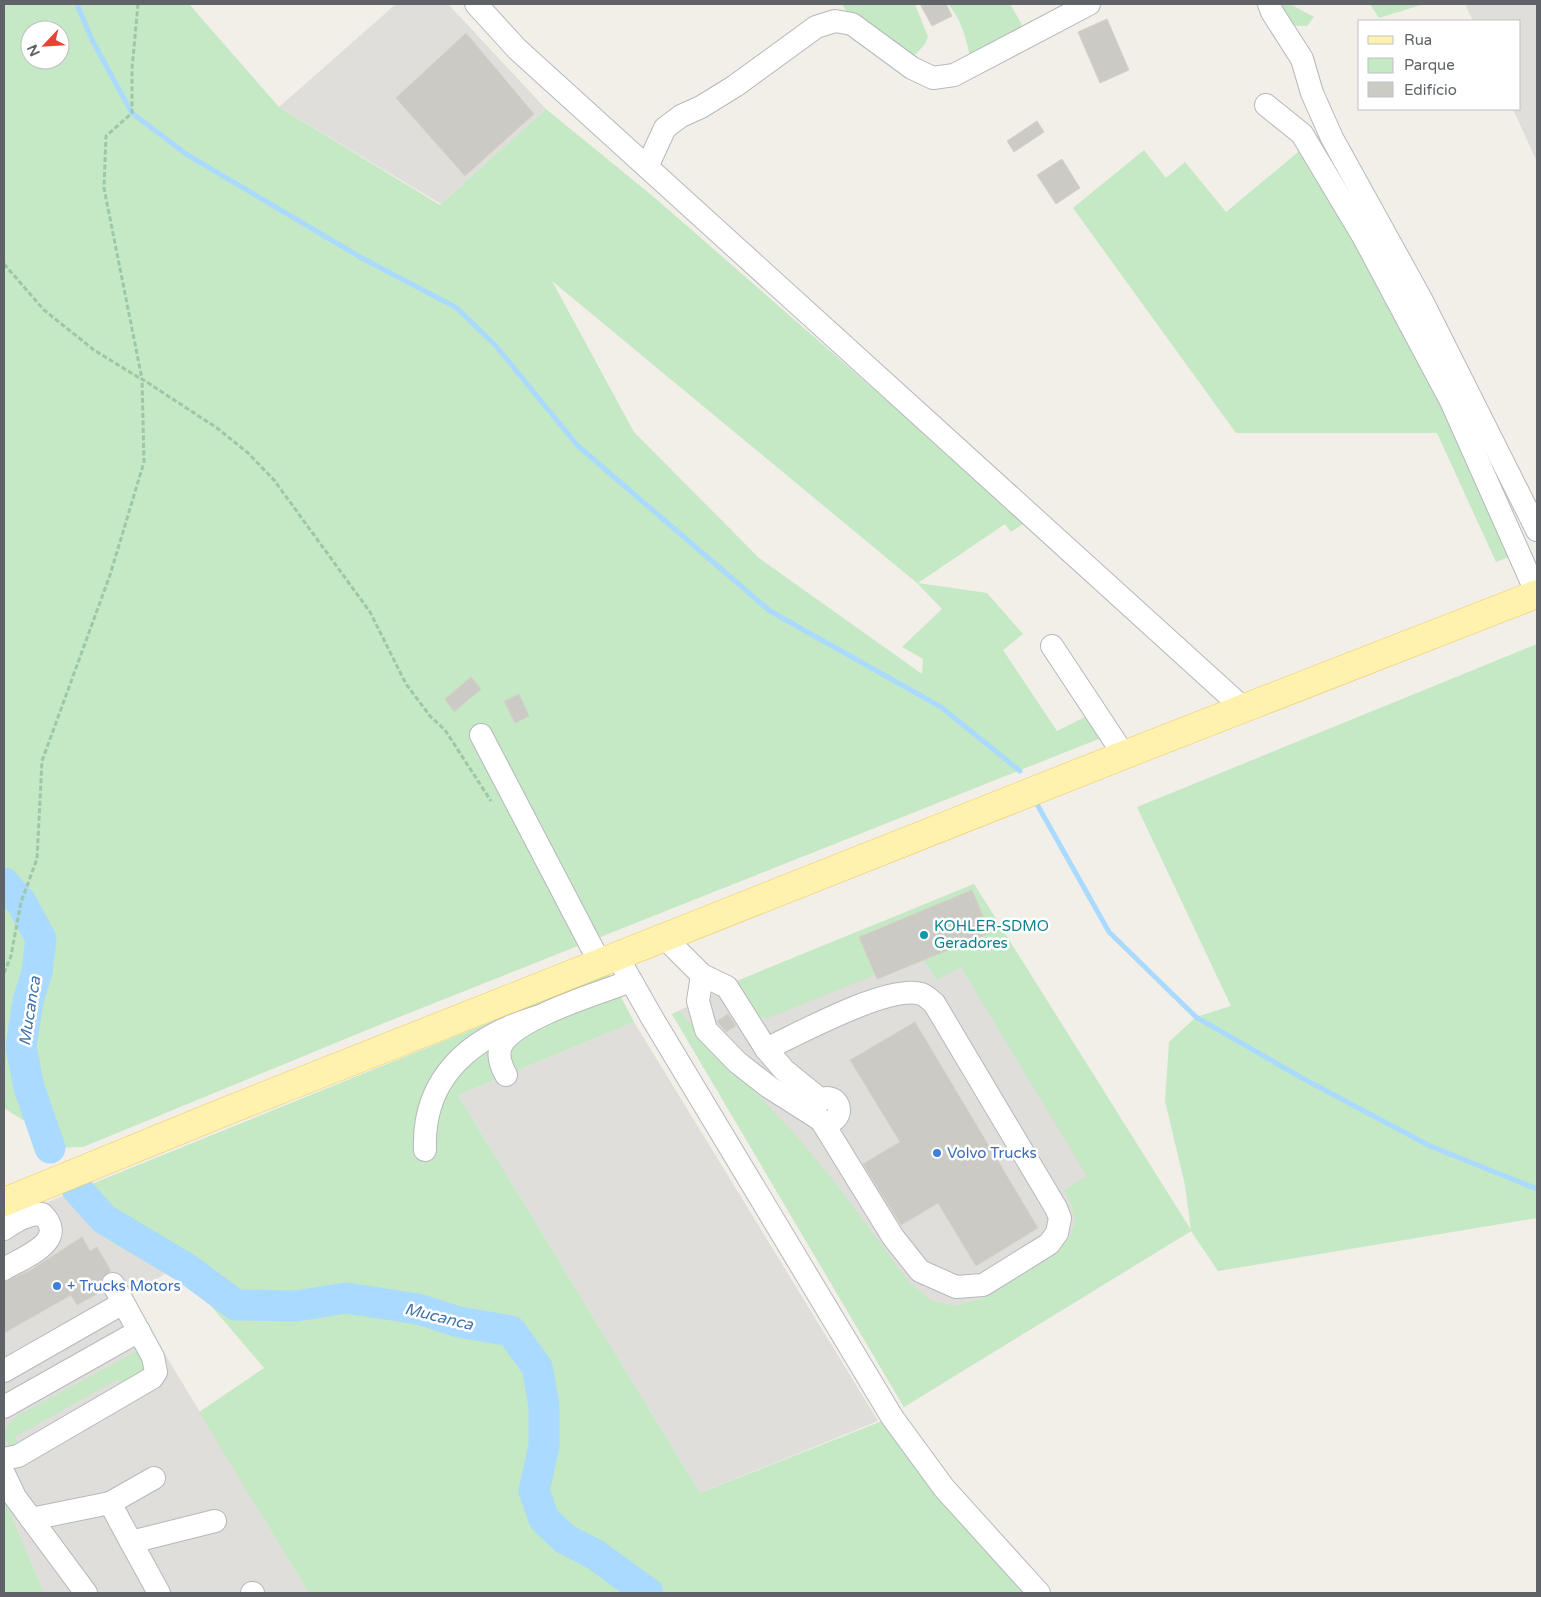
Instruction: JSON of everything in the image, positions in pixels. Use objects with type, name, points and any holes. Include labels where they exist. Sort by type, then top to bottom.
[{"type":"main road","points":[[4,1202],[1124,754],[1537,594]]},
{"type":"street","points":[[476,4],[517,49],[1243,708]]},
{"type":"street","points":[[794,41],[829,4]]},
{"type":"street","points":[[647,167],[665,128],[681,116],[702,107],[736,86],[816,26],[835,21],[852,24],[912,68],[933,78],[943,78],[954,75],[1089,4]]},
{"type":"street","points":[[1269,4],[1272,12],[1302,59],[1312,93],[1332,138],[1421,299],[1537,530]]},
{"type":"street","points":[[1266,105],[1302,134],[1363,236],[1451,401],[1537,594]]},
{"type":"street","points":[[1052,646],[1124,754]]},
{"type":"street","points":[[481,735],[609,959],[631,981],[892,1418],[944,1488],[1039,1593]]},
{"type":"street","points":[[664,937],[702,975],[727,987],[766,1049],[821,1110],[894,1237],[920,1271],[956,1287],[983,1284],[1049,1244],[1057,1233],[1060,1218],[1056,1208],[934,1003],[922,994],[904,993],[880,998],[766,1049]]},
{"type":"street","points":[[702,975],[698,1001],[706,1030],[737,1062],[769,1087],[821,1110]]},
{"type":"street","points":[[425,1150],[424,1128],[439,1084],[453,1065],[470,1049],[512,1025],[631,981]]},
{"type":"street","points":[[506,1075],[499,1064],[501,1046],[514,1030],[536,1017]]},
{"type":"street","points":[[4,1229],[25,1216],[42,1214],[48,1220],[52,1230],[50,1238],[43,1246],[4,1268]]},
{"type":"street","points":[[4,1371],[118,1294],[156,1365],[156,1372],[152,1378],[18,1456],[4,1459]]},
{"type":"street","points":[[4,1408],[139,1331]]},
{"type":"street","points":[[4,1474],[15,1497],[86,1593]]},
{"type":"street","points":[[31,1518],[110,1503],[154,1478]]},
{"type":"street","points":[[110,1503],[159,1593]]},
{"type":"street","points":[[131,1542],[215,1521]]},
{"type":"path","points":[[4,973],[10,956],[22,902],[37,859],[42,761],[110,575],[144,462],[142,379],[104,188],[106,136],[132,113],[132,70],[138,4]]},
{"type":"path","points":[[4,264],[44,310],[94,350],[217,428],[248,453],[274,480],[370,612],[406,684],[430,716],[445,730],[494,805]]},
{"type":"shaded area","points":[[396,4],[448,4],[546,109],[441,204],[279,107]]},
{"type":"shaded area","points":[[1465,4],[1537,4],[1537,162],[1513,110],[1521,110],[1521,20],[1473,20]]},
{"type":"shaded area","points":[[974,884],[1191,1231],[904,1407],[672,1014],[727,987]]},
{"type":"shaded area","points":[[634,1022],[878,1421],[700,1493],[458,1095]]},
{"type":"shaded area","points":[[67,1194],[87,1221],[115,1245],[140,1256],[177,1266],[130,1296],[309,1593],[44,1593],[4,1498],[4,1221]]},
{"type":"green space","points":[[4,4],[189,4],[279,107],[440,205],[546,109],[655,198],[1026,522],[1011,532],[1005,524],[918,583],[987,593],[1023,634],[1003,650],[1057,731],[1089,715],[1101,738],[384,1023],[83,1147],[50,1148],[29,1124],[4,1108]],"holes":[[[552,281],[917,583],[942,609],[902,647],[923,659],[922,674],[759,558],[634,432]]]},
{"type":"green space","points":[[842,4],[915,4],[928,37],[925,44],[913,57],[848,14]]},
{"type":"green space","points":[[948,4],[1010,4],[1021,23],[1022,34],[970,57],[962,29]]},
{"type":"green space","points":[[1269,4],[1290,4],[1314,17],[1307,26],[1280,25]]},
{"type":"green space","points":[[1370,4],[1424,4],[1379,18]]},
{"type":"green space","points":[[1321,133],[1528,550],[1496,562],[1437,433],[1236,433],[1073,208],[1144,150],[1166,178],[1185,162],[1226,212]]},
{"type":"green space","points":[[1537,644],[1537,1218],[1218,1271],[1191,1231],[904,1407],[672,1014],[679,1011],[794,1133],[830,1176],[910,1283],[932,1301],[954,1306],[986,1297],[1055,1255],[1070,1236],[1075,1222],[1071,1204],[1064,1190],[1087,1176],[961,967],[937,980],[924,960],[990,933],[972,890],[859,937],[875,975],[768,1018],[756,1018],[734,982],[974,884],[1191,1230],[1185,1185],[1165,1101],[1169,1042],[1196,1017],[1231,1006],[1137,807]]},
{"type":"green space","points":[[609,974],[634,1022],[458,1095],[700,1493],[892,1417],[1039,1593],[309,1593],[199,1412],[264,1368],[177,1266],[140,1256],[115,1245],[87,1221],[67,1194]]},
{"type":"green space","points":[[139,1350],[148,1371],[124,1387],[118,1379],[15,1437],[19,1446],[9,1445],[6,1441],[6,1429],[17,1416]]},
{"type":"green space","points":[[4,1498],[44,1593],[4,1593]]},
{"type":"building","points":[[920,4],[946,4],[952,16],[932,26]]},
{"type":"building","points":[[1107,19],[1129,70],[1100,83],[1078,32]]},
{"type":"building","points":[[466,33],[534,114],[465,176],[396,98]]},
{"type":"building","points":[[1037,121],[1044,132],[1014,152],[1007,141]]},
{"type":"building","points":[[1062,159],[1080,188],[1056,204],[1037,175]]},
{"type":"building","points":[[471,677],[481,689],[454,712],[445,699]]},
{"type":"building","points":[[519,694],[529,716],[515,723],[504,701]]},
{"type":"building","name":"KOHLER-SDMO Geradores","points":[[972,890],[990,933],[877,979],[859,937]]},
{"type":"building","points":[[728,1014],[736,1026],[726,1032],[717,1021]]},
{"type":"building","name":"Volvo Trucks","points":[[915,1022],[1038,1228],[976,1266],[938,1203],[901,1225],[863,1164],[900,1142],[850,1060]]},
{"type":"building","name":"+ Trucks Motors","points":[[82,1237],[90,1251],[97,1247],[111,1271],[102,1278],[102,1291],[77,1305],[71,1295],[4,1333],[4,1282],[29,1271]]},
{"type":"waterway","points":[[77,4],[92,40],[132,113],[186,154],[360,257],[457,308],[496,346],[578,446],[770,611],[941,707],[1020,771]]},
{"type":"waterway","points":[[1038,806],[1109,932],[1196,1017],[1302,1078],[1430,1146],[1537,1189]]},
{"type":"waterway","name":"Mucanca","points":[[4,883],[21,902],[41,939],[37,972],[28,1001],[21,1047],[29,1087],[50,1148]]},
{"type":"waterway","name":"Mucanca","points":[[77,1189],[104,1219],[186,1268],[236,1305],[296,1306],[346,1298],[418,1309],[459,1322],[511,1331],[537,1367],[544,1405],[544,1446],[534,1491],[544,1519],[565,1539],[596,1555],[648,1593]]},
{"type":"place","name":"KOHLER-SDMO Geradores","points":[[924,935]]},
{"type":"place","name":"Volvo Trucks","points":[[937,1153]]},
{"type":"place","name":"+ Trucks Motors","points":[[57,1286]]}]
